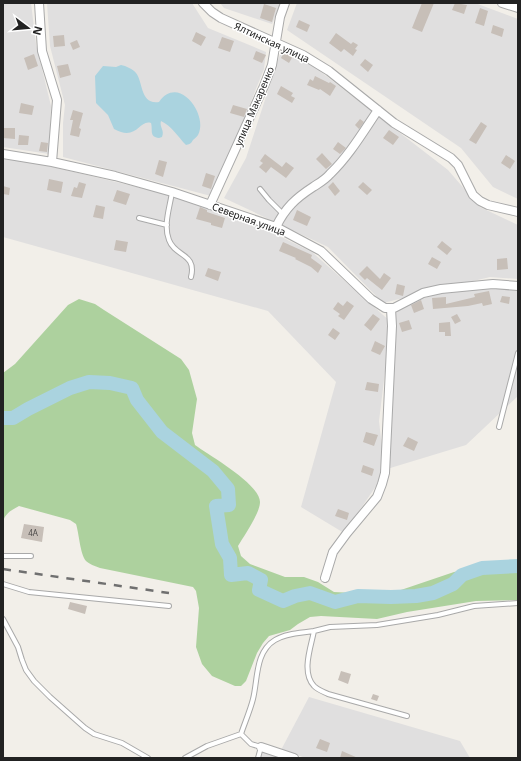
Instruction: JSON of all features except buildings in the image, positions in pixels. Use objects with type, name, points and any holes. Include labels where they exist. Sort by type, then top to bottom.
[{"type":"street","points":[[39,3],[42,51],[57,100],[52,162]]},
{"type":"street","name":"Ялтинская улица","points":[[203,3],[221,18],[303,55],[329,71],[394,123],[451,158],[458,165],[473,195],[480,201],[488,205],[518,211]]},
{"type":"street","name":"улица Макаренко","points":[[210,205],[272,65],[280,17],[285,3]]},
{"type":"street","points":[[502,3],[518,8]]},
{"type":"street","points":[[276,227],[283,214],[294,202],[324,180],[337,168],[378,110]]},
{"type":"street","name":"Северная улица","points":[[3,154],[52,162],[115,176],[172,192],[276,227],[321,251],[371,299],[381,306],[391,309]]},
{"type":"street","points":[[325,578],[333,552],[346,533],[377,496],[385,473],[392,326],[391,309],[423,293],[441,289],[493,284],[518,286]]},
{"type":"street","points":[[261,747],[294,758]]},
{"type":"lane","points":[[260,189],[283,214]]},
{"type":"lane","points":[[172,192],[167,224],[168,240],[172,246],[188,258],[192,264],[193,270],[191,277]]},
{"type":"lane","points":[[139,218],[167,224]]},
{"type":"lane","points":[[499,427],[518,353]]},
{"type":"lane","points":[[3,556],[31,556]]},
{"type":"lane","points":[[3,584],[29,592],[169,606]]},
{"type":"lane","points":[[241,734],[253,699],[258,664],[263,651],[281,637],[330,628],[377,625],[438,615],[474,606],[518,603]]},
{"type":"lane","points":[[3,619],[18,647],[26,670],[34,681],[50,697],[85,728],[94,734],[122,743],[148,758]]},
{"type":"lane","points":[[314,631],[308,660],[310,678],[314,686],[328,694],[407,716]]},
{"type":"lane","points":[[241,734],[251,744],[261,747],[258,758]]},
{"type":"lane","points":[[185,758],[207,746],[241,734]]},
{"type":"shaded area","points":[[3,3],[31,3],[36,44],[51,106],[49,154],[3,147]]},
{"type":"shaded area","points":[[47,3],[192,3],[208,28],[266,52],[264,69],[211,196],[63,157],[63,123],[65,105],[50,46]]},
{"type":"shaded area","points":[[220,3],[281,3],[272,24],[224,8]]},
{"type":"shaded area","points":[[297,3],[475,3],[518,19],[518,199],[493,187],[461,148],[287,30]]},
{"type":"shaded area","points":[[284,47],[299,55],[448,170],[480,207],[518,225],[518,279],[490,277],[383,303],[328,247],[224,198],[246,158],[279,57]]},
{"type":"shaded area","points":[[3,155],[162,193],[263,228],[312,252],[391,322],[379,421],[385,473],[344,533],[301,507],[336,382],[268,311],[3,237]]},
{"type":"shaded area","points":[[490,287],[518,291],[518,396],[466,445],[387,469],[393,315],[399,306],[447,291]]},
{"type":"shaded area","points":[[309,697],[460,741],[470,758],[306,758],[281,750]]},
{"type":"shaded area","points":[[263,748],[289,758],[260,758]]},
{"type":"green space","points":[[79,299],[95,304],[181,359],[189,370],[197,399],[192,433],[195,445],[233,471],[252,487],[258,495],[260,502],[259,507],[238,546],[241,556],[250,564],[285,577],[304,577],[318,582],[334,592],[354,593],[395,592],[454,572],[518,560],[518,600],[476,601],[407,612],[377,619],[321,616],[310,617],[290,630],[269,636],[257,653],[246,681],[241,686],[235,686],[212,676],[202,664],[196,647],[199,608],[196,591],[193,587],[100,568],[90,564],[86,561],[82,554],[76,524],[70,520],[19,506],[7,514],[3,522],[3,373],[15,364],[68,305]]},
{"type":"water","points":[[121,65],[133,70],[136,73],[143,92],[148,100],[159,102],[167,94],[175,92],[190,100],[196,109],[200,127],[197,137],[191,143],[186,145],[172,129],[161,121],[163,135],[159,138],[153,135],[151,123],[143,124],[133,132],[128,133],[114,129],[108,115],[96,103],[95,76],[103,66],[116,67]]},
{"type":"waterway","points":[[3,418],[13,418],[70,388],[89,382],[110,383],[132,388],[137,400],[162,432],[213,471],[228,489],[229,505],[216,506],[222,544],[230,558],[231,575],[248,573],[261,580],[259,590],[283,601],[295,596],[310,593],[335,602],[358,596],[416,596],[433,593],[453,584],[462,575],[482,568],[518,566]]},
{"type":"railway","points":[[3,569],[169,593]]}]
